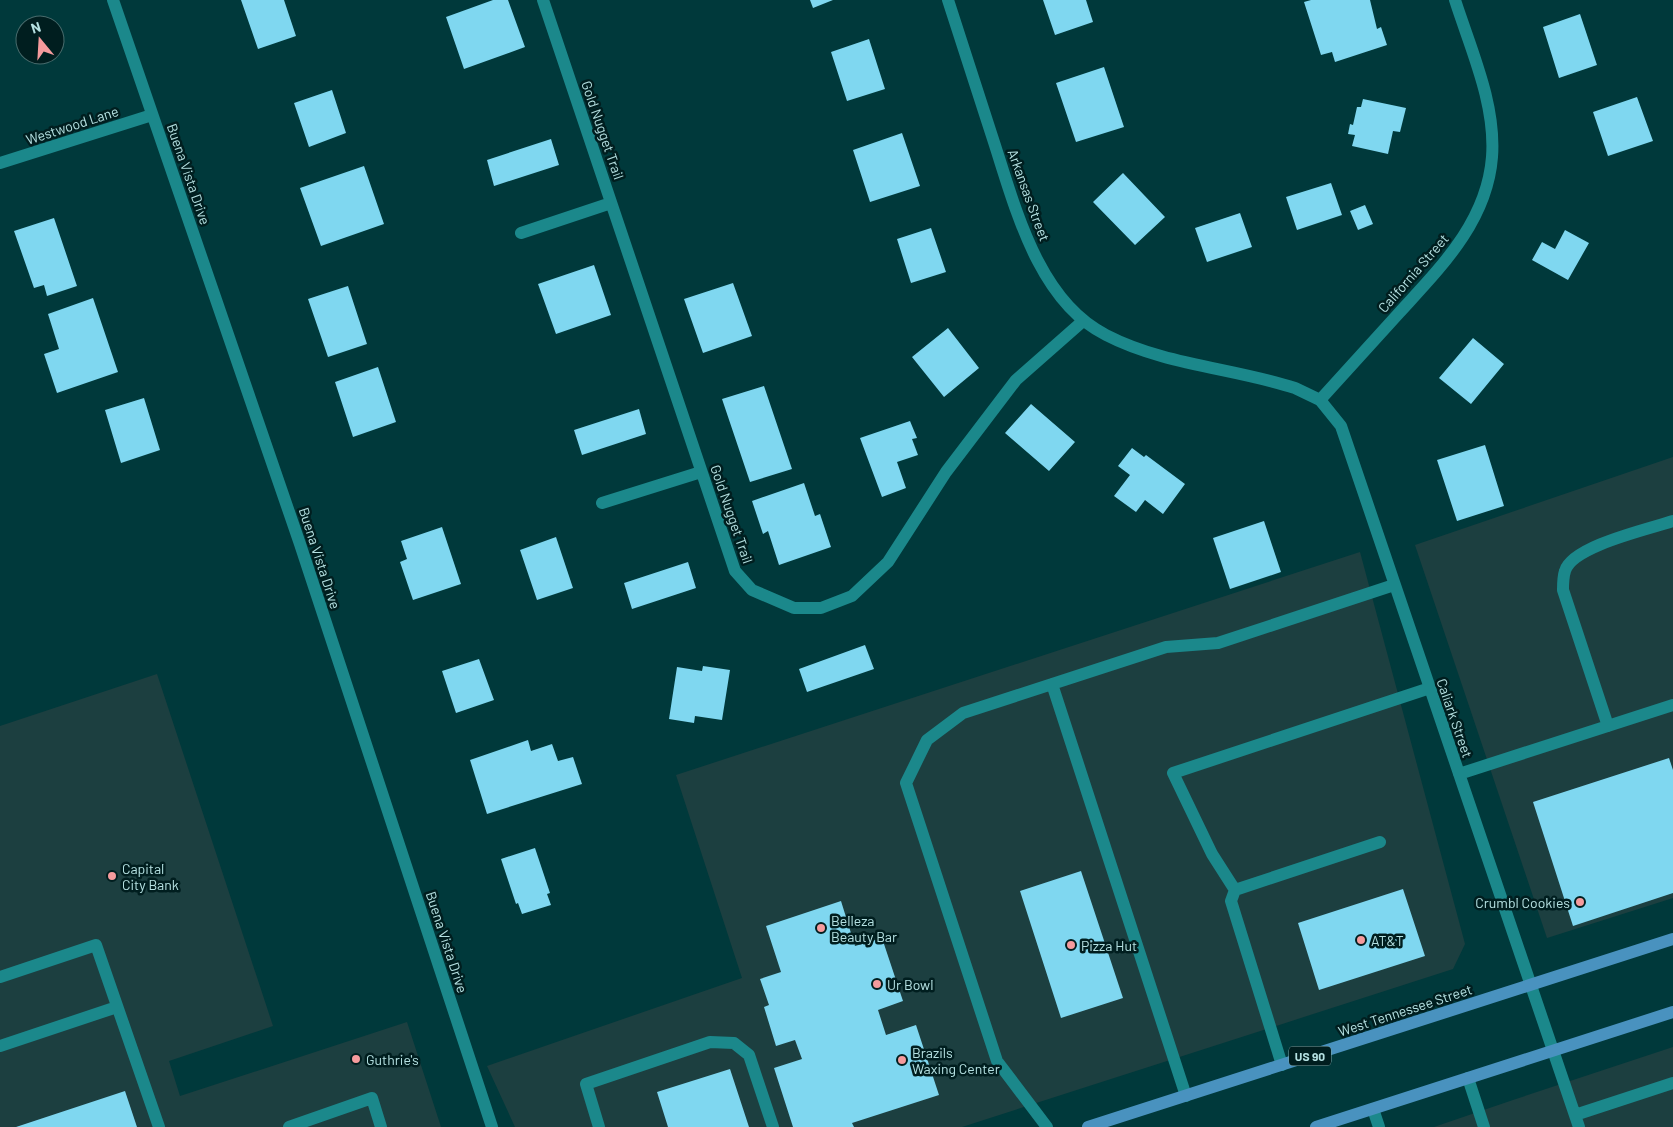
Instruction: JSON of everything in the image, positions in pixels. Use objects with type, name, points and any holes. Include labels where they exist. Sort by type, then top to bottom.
[{"type":"main road","name":"West Tennessee Street","points":[[1088,1127],[1673,940]]},
{"type":"main road","points":[[1316,1127],[1673,1012]]},
{"type":"street","name":"Buena Vista Drive","points":[[113,0],[300,544],[492,1127]]},
{"type":"street","name":"Gold Nugget Trail","points":[[543,0],[735,571],[752,590],[794,608],[821,608],[852,596],[888,562],[946,472],[1016,380],[1082,321]]},
{"type":"street","name":"Arkansas Street","points":[[948,0],[1025,236],[1054,287],[1082,321],[1105,335],[1131,346],[1272,380],[1320,400]]},
{"type":"street","name":"California Street","points":[[1320,400],[1448,260],[1470,228],[1483,195],[1492,158],[1489,114],[1481,77],[1455,0]]},
{"type":"street","name":"Westwood Lane","points":[[0,164],[152,114]]},
{"type":"street","points":[[522,233],[611,203]]},
{"type":"street","name":"Caliark Street","points":[[1320,400],[1340,426],[1577,1121]]},
{"type":"street","points":[[602,503],[701,472]]},
{"type":"street","points":[[1608,726],[1563,590],[1565,570],[1574,558],[1586,550],[1673,521]]},
{"type":"street","points":[[1047,1127],[998,1061],[906,783],[927,740],[963,713],[1166,647],[1218,643],[1394,585]]},
{"type":"street","points":[[1052,684],[1186,1096]]},
{"type":"street","points":[[1235,890],[1212,854],[1173,773],[1430,688]]},
{"type":"street","points":[[1459,774],[1673,705]]},
{"type":"street","points":[[1235,890],[1380,842]]},
{"type":"street","points":[[1235,890],[1231,901],[1282,1065]]},
{"type":"street","points":[[0,977],[96,945],[159,1127]]},
{"type":"street","points":[[0,1046],[118,1007]]},
{"type":"street","points":[[599,1127],[586,1084],[710,1042],[734,1043],[749,1055],[773,1127]]},
{"type":"street","points":[[1468,1078],[1484,1127]]},
{"type":"street","points":[[1577,1121],[1673,1083]]},
{"type":"street","points":[[289,1127],[372,1098],[381,1127]]},
{"type":"street","points":[[1373,1109],[1379,1127]]},
{"type":"shaded area","points":[[1673,457],[1673,898],[1547,938],[1415,545]]},
{"type":"shaded area","points":[[1360,552],[1465,944],[1453,969],[962,1127],[515,1127],[487,1066],[742,978],[676,775]]},
{"type":"shaded area","name":"Capital City Bank","points":[[157,674],[273,1026],[169,1061],[180,1096],[407,1022],[441,1127],[0,1127],[0,726]]},
{"type":"shaded area","points":[[1673,1047],[1673,1127],[1434,1127],[1513,1100]]},
{"type":"building","points":[[241,0],[284,0],[296,36],[258,49]]},
{"type":"building","points":[[493,0],[508,0],[525,47],[464,69],[446,17]]},
{"type":"building","points":[[810,0],[833,0],[813,8]]},
{"type":"building","points":[[1043,0],[1086,0],[1093,22],[1055,35]]},
{"type":"building","points":[[1311,0],[1370,0],[1377,29],[1381,27],[1387,45],[1335,62],[1332,52],[1321,55],[1304,2]]},
{"type":"building","points":[[1580,14],[1597,65],[1559,78],[1543,27]]},
{"type":"building","points":[[869,39],[885,89],[847,101],[831,52]]},
{"type":"building","points":[[1104,67],[1124,127],[1076,142],[1056,83]]},
{"type":"building","points":[[332,90],[346,133],[309,147],[294,103]]},
{"type":"building","points":[[1637,97],[1653,141],[1608,156],[1593,112]]},
{"type":"building","points":[[1363,99],[1406,108],[1400,132],[1393,131],[1388,154],[1352,146],[1355,135],[1348,134],[1350,124],[1353,125],[1357,107],[1361,107]]},
{"type":"building","points":[[902,133],[920,186],[870,202],[853,150]]},
{"type":"building","points":[[551,139],[559,165],[494,186],[487,160]]},
{"type":"building","points":[[364,166],[384,224],[321,246],[300,188]]},
{"type":"building","points":[[1123,173],[1165,217],[1135,245],[1093,202]]},
{"type":"building","points":[[1331,183],[1342,215],[1297,230],[1286,197]]},
{"type":"building","points":[[1365,205],[1373,224],[1358,230],[1350,211]]},
{"type":"building","points":[[1240,213],[1252,247],[1207,262],[1195,228]]},
{"type":"building","points":[[54,218],[77,286],[47,296],[44,285],[34,288],[14,231]]},
{"type":"building","points":[[931,228],[946,272],[911,283],[897,239]]},
{"type":"building","points":[[1565,230],[1589,243],[1568,280],[1532,260],[1542,242],[1555,249]]},
{"type":"building","points":[[594,265],[611,315],[556,334],[538,284]]},
{"type":"building","points":[[733,283],[752,336],[703,353],[684,299]]},
{"type":"building","points":[[348,286],[367,344],[328,357],[308,299]]},
{"type":"building","points":[[93,298],[118,372],[57,393],[44,354],[59,349],[48,314]]},
{"type":"building","points":[[948,328],[979,368],[944,397],[912,357]]},
{"type":"building","points":[[1473,338],[1504,364],[1471,404],[1439,378]]},
{"type":"building","points":[[378,367],[396,422],[353,437],[335,382]]},
{"type":"building","points":[[764,386],[792,469],[750,482],[722,399]]},
{"type":"building","points":[[144,398],[160,450],[121,463],[105,410]]},
{"type":"building","points":[[1031,404],[1075,442],[1049,471],[1005,433]]},
{"type":"building","points":[[639,409],[646,434],[582,455],[574,430]]},
{"type":"building","points":[[910,421],[917,438],[912,439],[918,455],[897,462],[906,488],[882,497],[860,438]]},
{"type":"building","points":[[1485,445],[1504,506],[1457,521],[1437,460]]},
{"type":"building","points":[[1132,448],[1144,457],[1146,455],[1185,484],[1163,514],[1145,500],[1136,512],[1114,496],[1130,475],[1118,466]]},
{"type":"building","points":[[804,483],[815,516],[820,514],[831,547],[779,565],[768,531],[763,534],[752,501]]},
{"type":"building","points":[[1264,521],[1281,572],[1230,589],[1213,538]]},
{"type":"building","points":[[442,527],[461,584],[413,600],[400,562],[407,559],[401,541]]},
{"type":"building","points":[[556,537],[573,588],[537,600],[520,550]]},
{"type":"building","points":[[688,562],[696,588],[632,609],[624,583]]},
{"type":"building","points":[[865,645],[874,669],[807,692],[799,669]]},
{"type":"building","points":[[479,659],[494,700],[456,713],[442,671]]},
{"type":"building","points":[[703,666],[730,670],[722,720],[695,716],[694,723],[669,719],[677,667],[702,671]]},
{"type":"building","points":[[528,740],[531,751],[552,744],[558,761],[573,757],[582,784],[487,814],[470,760]]},
{"type":"building","points":[[1669,758],[1673,770],[1673,893],[1573,926],[1533,802]]},
{"type":"building","points":[[535,848],[550,893],[547,894],[551,905],[522,914],[518,903],[516,904],[501,859]]},
{"type":"building","name":"Pizza Hut","points":[[1081,871],[1123,998],[1061,1018],[1020,891]]},
{"type":"building","name":"AT&T","points":[[1403,889],[1425,956],[1319,990],[1298,923]]},
{"type":"building","points":[[841,901],[855,946],[882,938],[903,1001],[878,1010],[886,1035],[916,1025],[939,1095],[852,1123],[854,1127],[793,1127],[774,1068],[802,1059],[795,1040],[776,1046],[764,1007],[769,1005],[760,979],[781,972],[766,926]]},
{"type":"building","points":[[730,1069],[749,1127],[668,1127],[657,1092]]},
{"type":"building","points":[[125,1091],[137,1127],[16,1127]]},
{"type":"place","name":"Capital City Bank","points":[[112,876]]},
{"type":"place","name":"Crumbl Cookies","points":[[1580,902]]},
{"type":"place","name":"Belleza Beauty Bar","points":[[821,928]]},
{"type":"place","name":"AT&T","points":[[1361,940]]},
{"type":"place","name":"Pizza Hut","points":[[1071,945]]},
{"type":"place","name":"Ur Bowl","points":[[877,984]]},
{"type":"place","name":"Guthrie's","points":[[356,1059]]},
{"type":"place","name":"Brazils Waxing Center","points":[[902,1060]]}]
